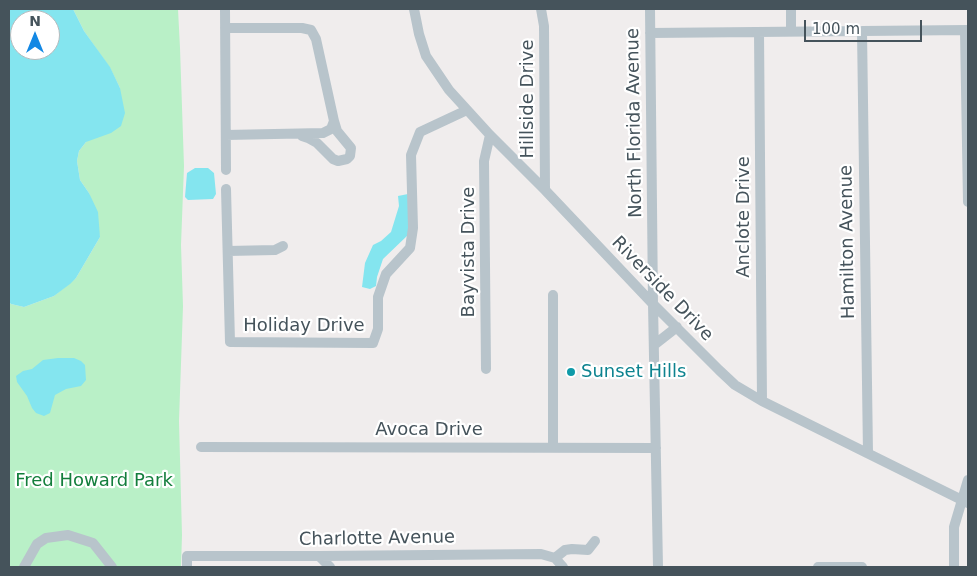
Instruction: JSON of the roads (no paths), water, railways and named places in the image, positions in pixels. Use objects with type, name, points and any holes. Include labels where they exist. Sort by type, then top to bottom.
[{"type":"street","points":[[225,9],[226,170]]},
{"type":"street","name":"Riverside Drive","points":[[414,9],[418,34],[426,56],[449,90],[653,304],[735,385],[762,401],[966,502]]},
{"type":"street","name":"Hillside Drive","points":[[541,9],[544,26],[545,190]]},
{"type":"street","name":"North Florida Avenue","points":[[650,9],[658,567]]},
{"type":"street","points":[[791,9],[791,31]]},
{"type":"street","points":[[225,28],[302,28],[311,30],[316,39],[337,131],[351,148],[350,156],[343,161],[333,159],[312,139],[290,134]]},
{"type":"street","name":"Hamilton Avenue","points":[[862,30],[868,453]]},
{"type":"street","points":[[650,33],[967,30],[968,202]]},
{"type":"street","name":"Anclote Drive","points":[[759,32],[762,401]]},
{"type":"street","name":"Holiday Drive","points":[[226,189],[230,342],[373,343],[378,329],[378,297],[386,274],[410,248],[413,228],[411,155],[420,132],[467,110]]},
{"type":"street","points":[[226,135],[323,133],[331,128],[334,121]]},
{"type":"street","name":"Bayvista Drive","points":[[486,369],[484,161],[490,135]]},
{"type":"street","points":[[228,252],[275,250],[283,246]]},
{"type":"street","points":[[552,446],[554,295]]},
{"type":"street","points":[[654,345],[677,328]]},
{"type":"street","name":"Avoca Drive","points":[[201,447],[552,446],[656,448]]},
{"type":"street","points":[[954,567],[954,528],[966,502],[968,480]]},
{"type":"street","points":[[24,567],[37,544],[46,538],[68,535],[93,544],[112,567]]},
{"type":"street","points":[[563,567],[555,558],[565,550],[588,550],[595,541]]},
{"type":"street","name":"Charlotte Avenue","points":[[188,567],[187,556],[541,554],[555,558]]},
{"type":"street","points":[[320,556],[330,567]]},
{"type":"street","points":[[818,567],[862,567]]},
{"type":"water","points":[[9,9],[73,9],[84,31],[110,67],[120,88],[125,113],[121,126],[111,133],[86,142],[79,151],[77,161],[80,180],[98,212],[100,237],[76,278],[70,284],[54,296],[24,307],[9,302]]},
{"type":"water","points":[[195,168],[208,168],[214,173],[216,194],[213,199],[188,200],[185,197],[187,173]]},
{"type":"water","points":[[408,194],[408,235],[383,259],[376,286],[370,289],[362,287],[365,263],[373,245],[391,232],[399,206],[398,196]]},
{"type":"water","points":[[74,358],[81,361],[85,365],[86,380],[81,386],[66,389],[55,395],[50,413],[44,416],[36,413],[32,408],[27,396],[17,382],[16,376],[23,371],[32,369],[43,360]]},
{"type":"place","name":"Sunset Hills","points":[[571,372]]},
{"type":"park label","name":"Fred Howard Park","points":[[94,481]]}]
